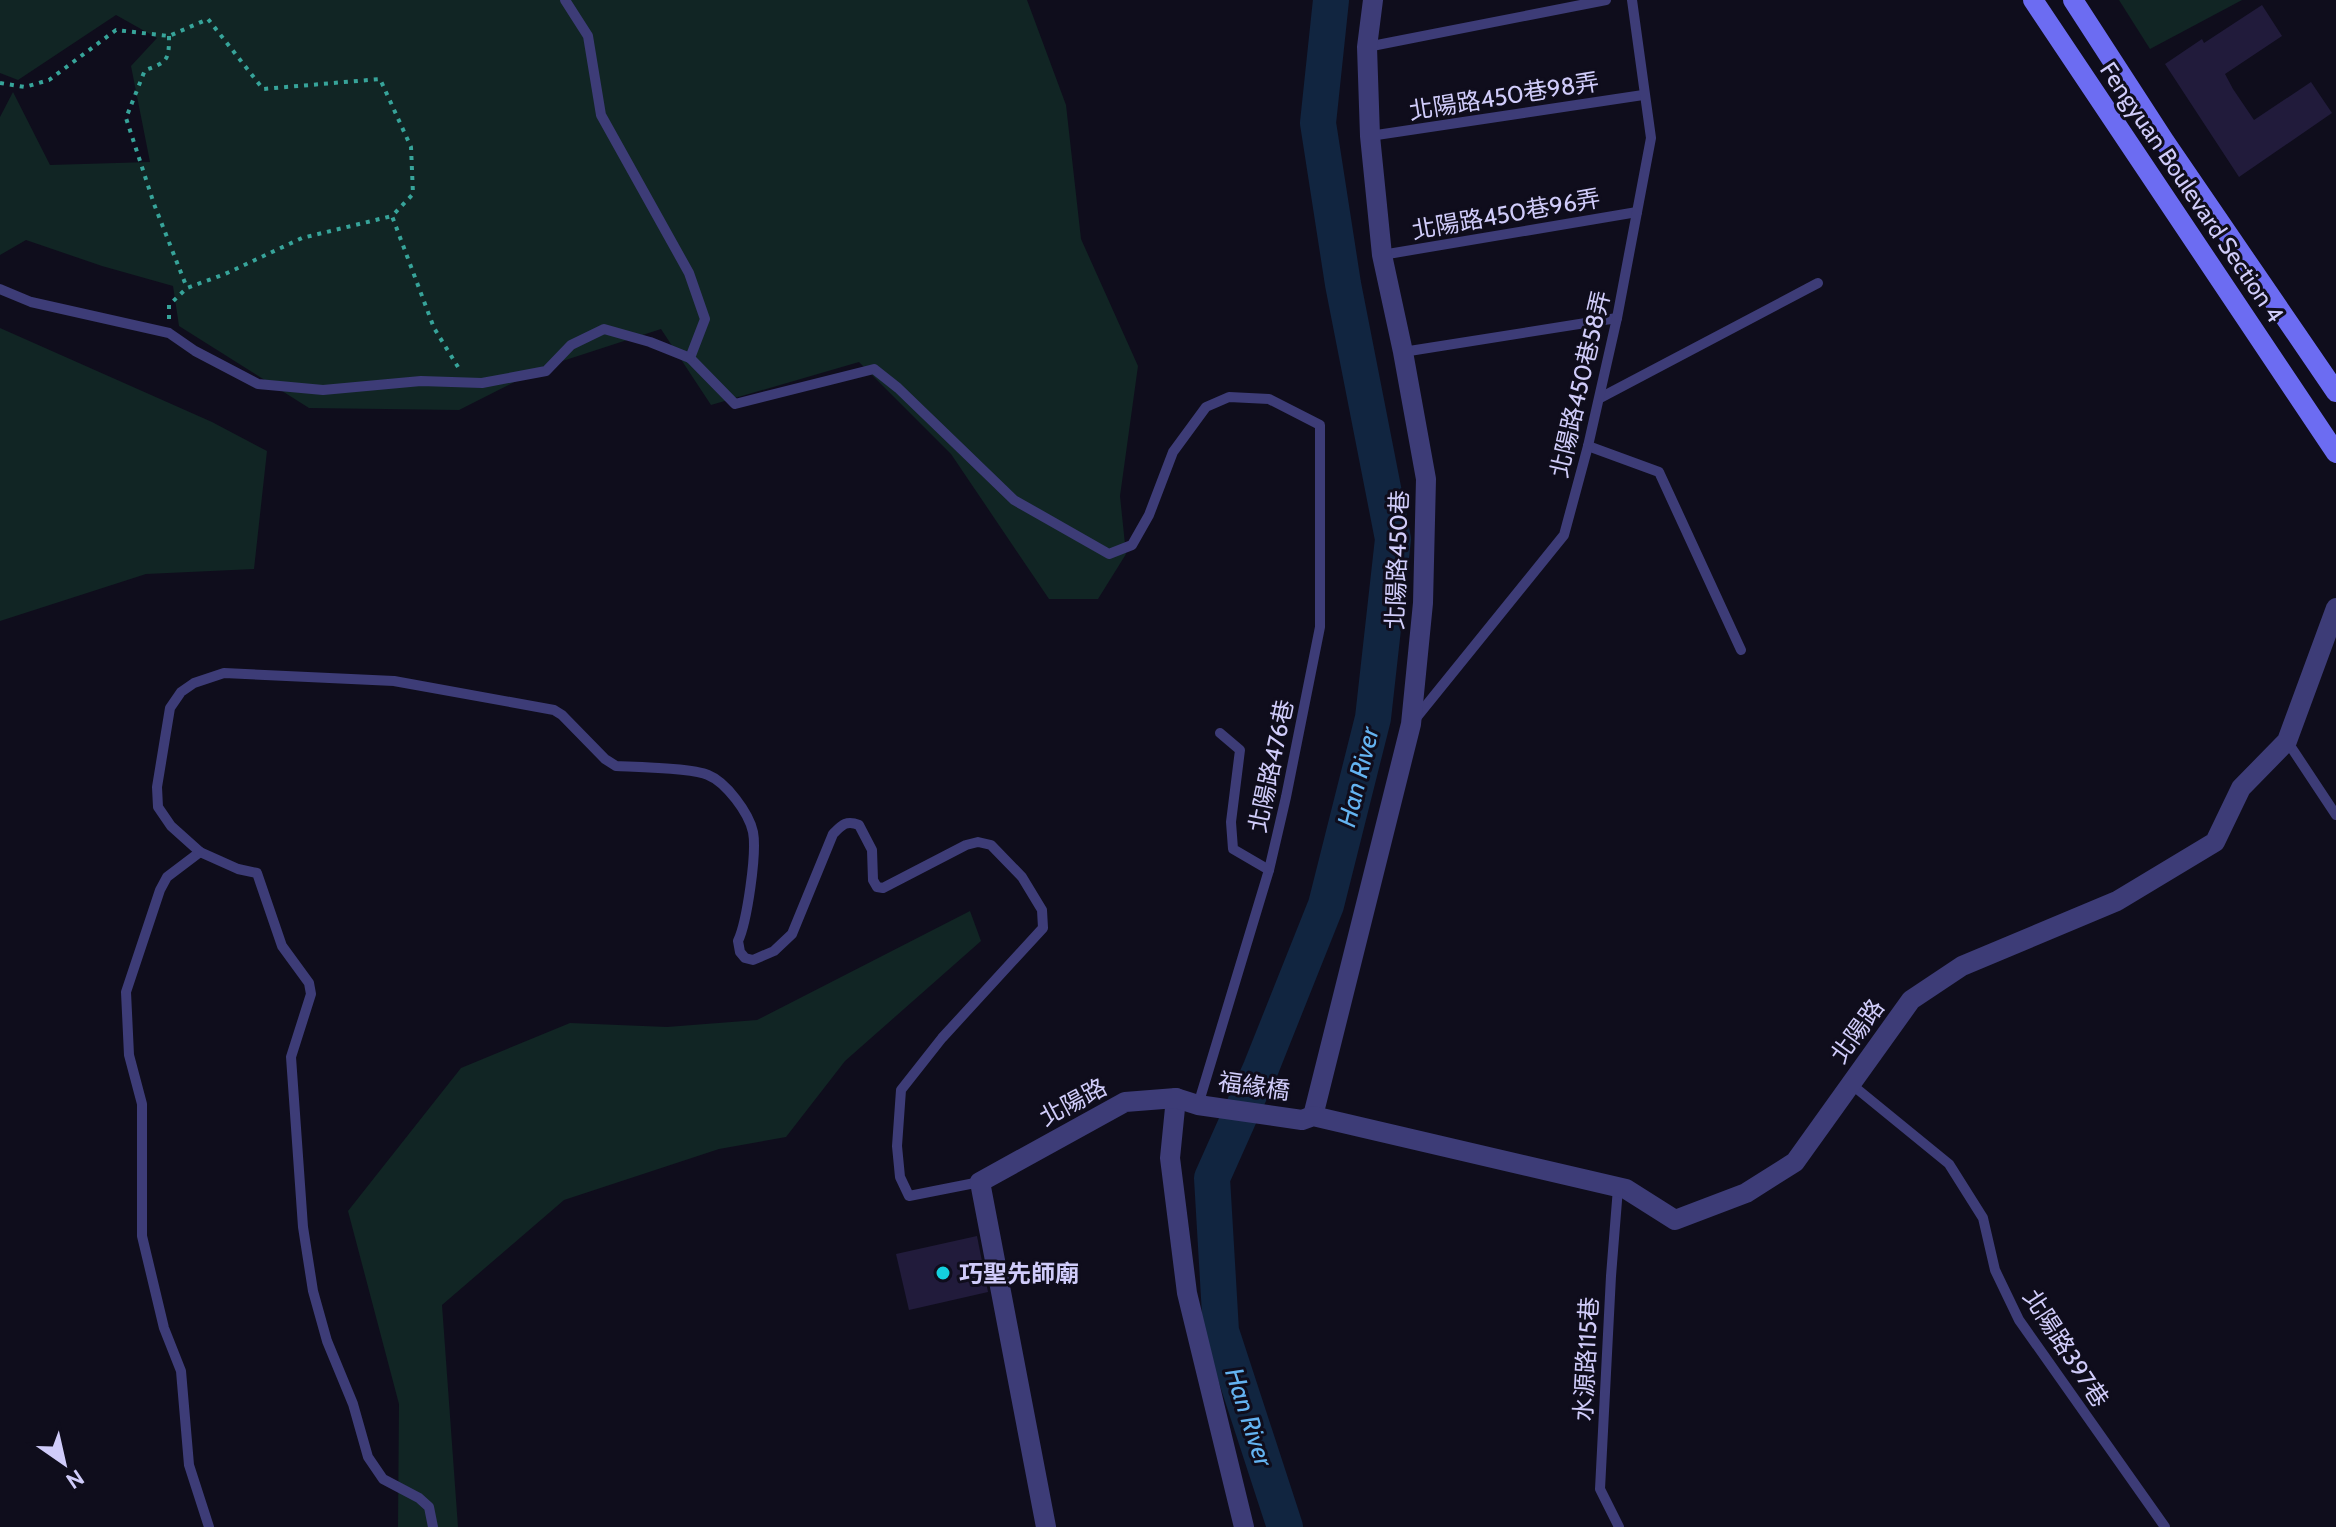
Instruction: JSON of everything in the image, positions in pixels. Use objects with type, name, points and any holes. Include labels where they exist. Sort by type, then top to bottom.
[{"type":"street","name":"北陽路450巷","points":[[1308,1118],[1411,724],[1423,603],[1426,479],[1382,255],[1370,136],[1367,47],[1373,0]]},
{"type":"street","name":"Fengyuan Boulevard Section 4","points":[[2033,0],[2336,453]]},
{"type":"street","name":"Fengyuan Boulevard Section 4","points":[[2073,0],[2165,142],[2336,393]]},
{"type":"street","points":[[2307,413],[2336,393]]},
{"type":"street","name":"北陽路","points":[[1308,1118],[1626,1189],[1675,1220],[1746,1193],[1795,1162],[1911,1000],[1962,966],[2117,901],[2215,842],[2241,788],[2287,741],[2336,608]]},
{"type":"street","points":[[1176,1098],[1170,1158],[1187,1293],[1244,1527]]},
{"type":"street","name":"北陽路","points":[[980,1182],[1125,1102],[1176,1098],[1198,1105]]},
{"type":"street","name":"福緣橋","points":[[1198,1105],[1308,1118]]},
{"type":"street","points":[[980,1182],[1046,1527]]},
{"type":"lane","points":[[0,289],[31,302],[169,333],[195,351],[258,384],[323,390],[421,381],[482,383],[546,371],[571,345],[604,329],[690,358],[705,319],[689,273],[601,115],[588,36],[565,0]]},
{"type":"lane","points":[[1367,47],[1606,0]]},
{"type":"lane","name":"北陽路450巷58弄","points":[[1411,724],[1564,535],[1600,398],[1651,138],[1632,0]]},
{"type":"lane","name":"北陽路450巷98弄","points":[[1370,136],[1643,95]]},
{"type":"lane","name":"北陽路450巷96弄","points":[[1382,255],[1637,212]]},
{"type":"lane","points":[[1600,398],[1818,283]]},
{"type":"lane","points":[[1403,352],[1617,318]]},
{"type":"lane","name":"北陽路476巷","points":[[690,358],[735,404],[874,369],[898,388],[1014,500],[1109,554],[1132,545],[1149,515],[1173,452],[1206,407],[1229,397],[1269,399],[1320,425],[1320,627],[1269,870],[1198,1105]]},
{"type":"lane","points":[[1588,446],[1659,472],[1741,650]]},
{"type":"lane","points":[[433,1527],[429,1507],[419,1498],[383,1479],[368,1457],[353,1404],[327,1341],[313,1291],[303,1227],[291,1057],[308,1008],[311,994],[309,983],[282,946],[257,873],[238,869],[200,852],[163,816],[158,807],[157,787],[170,708],[174,699],[202,678],[224,673],[394,681],[554,710],[616,766],[707,774],[723,786],[746,815],[753,832],[753,865],[738,941],[740,952],[745,958],[753,960],[774,951],[792,934],[833,834],[843,824],[851,822],[859,825],[872,850],[873,880],[877,887],[883,888],[966,845],[978,842],[991,845],[1022,877],[1042,910],[1043,928],[942,1038],[901,1090],[897,1146],[900,1177],[909,1196],[980,1182]]},
{"type":"lane","points":[[1220,733],[1240,750],[1231,822],[1233,849],[1269,870]]},
{"type":"lane","points":[[2287,741],[2336,815]]},
{"type":"lane","points":[[200,852],[167,877],[160,890],[126,992],[129,1055],[142,1104],[142,1236],[164,1328],[181,1371],[189,1465],[209,1527]]},
{"type":"lane","name":"北陽路397巷","points":[[1851,1084],[1949,1164],[1983,1218],[1995,1270],[2019,1320],[2165,1527]]},
{"type":"lane","name":"水源路115巷","points":[[1618,1188],[1600,1489],[1619,1527]]},
{"type":"path","points":[[0,83],[25,87],[49,80],[116,30],[169,36],[208,19],[263,89],[380,79],[411,147],[413,194],[392,216],[302,238],[187,288],[169,305],[169,333]]},
{"type":"path","points":[[169,36],[169,55],[163,64],[145,70],[126,118],[154,204],[187,288]]},
{"type":"path","points":[[392,216],[434,328],[468,383]]},
{"type":"green space","points":[[0,0],[1027,0],[1066,105],[1081,239],[1138,366],[1120,496],[1126,554],[1098,599],[1049,599],[951,454],[859,362],[711,405],[661,329],[544,367],[459,410],[309,408],[179,326],[173,286],[26,240],[0,255],[0,117],[13,92],[50,165],[150,162],[131,66],[157,38],[116,15],[18,80],[0,73]]},
{"type":"green space","points":[[2119,0],[2242,0],[2150,49]]},
{"type":"green space","points":[[0,328],[212,422],[267,451],[254,569],[146,574],[0,621]]},
{"type":"green space","points":[[970,911],[981,941],[845,1061],[786,1137],[719,1149],[564,1200],[442,1305],[458,1527],[398,1527],[399,1404],[348,1211],[461,1068],[570,1023],[667,1027],[757,1020]]},
{"type":"building","points":[[2262,5],[2282,36],[2225,74],[2233,89],[2254,120],[2311,82],[2332,113],[2239,177],[2165,64]]},
{"type":"building","name":"巧聖先師廟","points":[[977,1236],[988,1292],[909,1310],[896,1254]]},
{"type":"waterway","name":"Han River","points":[[1285,1527],[1221,1331],[1212,1178],[1261,1068],[1326,905],[1373,718],[1393,539],[1343,284],[1318,123],[1331,0]]},
{"type":"place","name":"巧聖先師廟","points":[[943,1273]]}]
